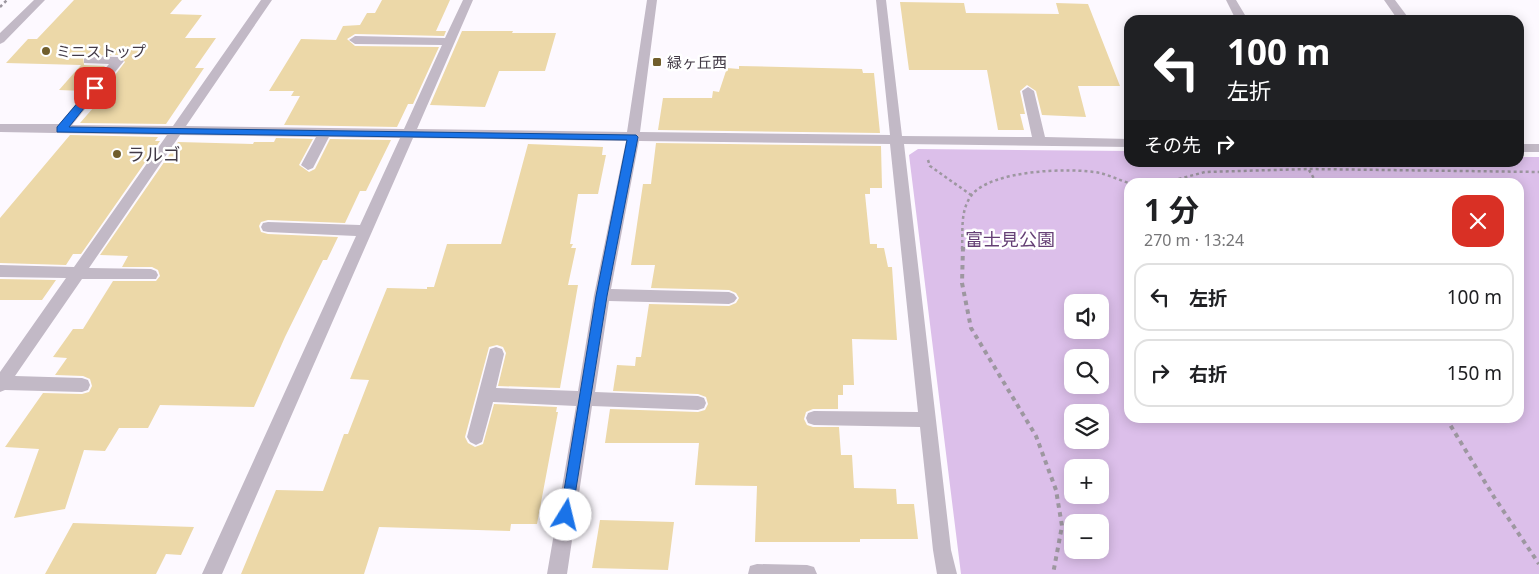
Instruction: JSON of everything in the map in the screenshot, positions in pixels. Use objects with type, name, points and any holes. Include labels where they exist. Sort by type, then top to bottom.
[{"type":"street","points":[[0,40],[40,0]]},
{"type":"street","points":[[0,384],[267,0]]},
{"type":"street","points":[[212,574],[468,0]]},
{"type":"street","points":[[557,574],[602,296],[633,137],[652,0]]},
{"type":"street","points":[[880,0],[942,550],[947,574]]},
{"type":"street","points":[[1232,0],[1240,15]]},
{"type":"street","points":[[1389,0],[1400,15]]},
{"type":"street","points":[[386,41],[393,28]]},
{"type":"street","points":[[355,40],[449,42]]},
{"type":"street","points":[[61,130],[118,61],[88,60]]},
{"type":"street","points":[[1028,92],[1040,142]]},
{"type":"street","points":[[0,128],[174,132],[408,133],[1124,143]]},
{"type":"street","points":[[308,165],[324,133]]},
{"type":"street","points":[[1524,148],[1539,148]]},
{"type":"street","points":[[268,227],[365,231]]},
{"type":"street","points":[[0,271],[150,275]]},
{"type":"street","points":[[602,296],[729,298]]},
{"type":"street","points":[[476,437],[496,354]]},
{"type":"street","points":[[0,384],[82,385]]},
{"type":"street","points":[[486,395],[698,403]]},
{"type":"street","points":[[814,418],[928,420]]},
{"type":"street","points":[[757,573],[807,574]]},
{"type":"path","points":[[1,5],[7,0]]},
{"type":"path","points":[[920,140],[930,166],[971,195]]},
{"type":"path","points":[[1182,178],[1205,172],[1309,170],[1539,172]]},
{"type":"path","points":[[1309,170],[1314,178]]},
{"type":"path","points":[[1053,574],[1062,526],[1050,468],[1036,436],[971,328],[962,283],[964,213],[971,195],[988,182],[1011,174],[1040,172],[1099,173],[1124,181]]},
{"type":"path","points":[[1449,423],[1494,497],[1539,564]]},
{"type":"green space","name":"富士見公園","points":[[918,149],[1124,151],[1124,167],[1524,167],[1524,157],[1539,157],[1539,574],[961,574],[909,155]]},
{"type":"building","points":[[74,0],[182,0],[170,14],[202,15],[185,38],[216,38],[195,68],[204,68],[166,124],[80,123],[107,92],[102,92],[125,62],[119,55],[83,56],[84,65],[105,66],[84,91],[59,90],[81,65],[6,63],[28,39],[37,39]]},
{"type":"building","points":[[382,0],[450,0],[436,31],[446,31],[444,36],[355,34],[347,39],[355,46],[439,47],[413,104],[408,104],[397,127],[284,125],[300,96],[291,96],[294,91],[269,91],[301,39],[336,40],[343,26],[360,25],[367,13],[375,13]]},
{"type":"building","points":[[900,2],[964,3],[966,13],[1059,14],[1056,3],[1088,4],[1120,86],[1078,86],[1086,117],[1042,115],[1036,91],[1027,85],[1020,91],[1025,114],[1020,114],[1024,130],[998,130],[987,70],[909,70]]},
{"type":"building","points":[[462,31],[556,33],[545,71],[499,71],[485,107],[430,105]]},
{"type":"building","points":[[739,66],[862,69],[863,73],[874,73],[880,133],[658,130],[663,98],[712,98],[713,91],[719,92],[727,68],[739,69]]},
{"type":"building","points":[[70,135],[158,137],[155,141],[160,141],[81,254],[73,254],[66,265],[0,263],[0,218]]},
{"type":"building","points":[[276,138],[313,139],[299,165],[309,172],[315,169],[330,139],[391,140],[366,191],[360,191],[345,223],[268,220],[261,222],[259,226],[261,232],[268,234],[338,237],[327,260],[323,260],[285,337],[254,407],[160,405],[148,428],[119,428],[105,451],[84,450],[65,509],[14,518],[39,449],[5,447],[43,393],[82,394],[89,392],[92,386],[90,379],[83,376],[55,375],[67,358],[53,357],[73,329],[83,329],[113,281],[156,281],[160,276],[158,270],[152,267],[122,267],[128,256],[100,255],[178,142],[253,144],[254,142],[274,142]]},
{"type":"building","points":[[656,143],[881,146],[882,188],[870,188],[870,194],[865,194],[870,244],[877,244],[877,248],[884,248],[888,267],[892,267],[897,340],[852,339],[854,385],[843,385],[843,395],[838,395],[838,409],[813,409],[806,412],[804,419],[807,425],[813,427],[839,427],[841,455],[852,455],[854,488],[896,489],[897,504],[914,504],[918,539],[860,539],[860,542],[755,542],[757,486],[695,485],[699,443],[605,443],[610,409],[698,412],[705,410],[708,404],[706,397],[698,394],[613,391],[617,365],[635,366],[636,357],[641,357],[649,304],[729,306],[736,303],[739,298],[736,293],[729,290],[651,288],[655,265],[631,265],[643,184],[651,184]]},
{"type":"building","points":[[528,144],[603,147],[602,155],[606,155],[598,194],[578,194],[570,244],[573,244],[571,248],[576,248],[568,285],[578,285],[560,388],[498,386],[506,353],[503,347],[497,345],[489,347],[465,437],[468,443],[475,447],[483,444],[494,404],[557,407],[556,412],[558,412],[537,524],[511,524],[510,531],[379,527],[364,574],[241,574],[276,490],[323,491],[344,434],[348,434],[369,380],[350,379],[387,288],[427,289],[427,287],[434,287],[447,244],[501,244]]},
{"type":"building","points":[[0,279],[56,280],[42,300],[0,300]]},
{"type":"building","points":[[600,520],[674,522],[668,570],[592,568]]},
{"type":"building","points":[[73,523],[194,527],[181,555],[166,554],[156,574],[45,574]]},
{"type":"place","name":"ミニストップ","points":[[46,51]]},
{"type":"place","name":"緑ヶ丘西","points":[[657,62]]},
{"type":"place","name":"ラルゴ","points":[[117,154]]},
{"type":"route","points":[[95,88],[61,130],[633,137],[602,296],[566,515]]}]
